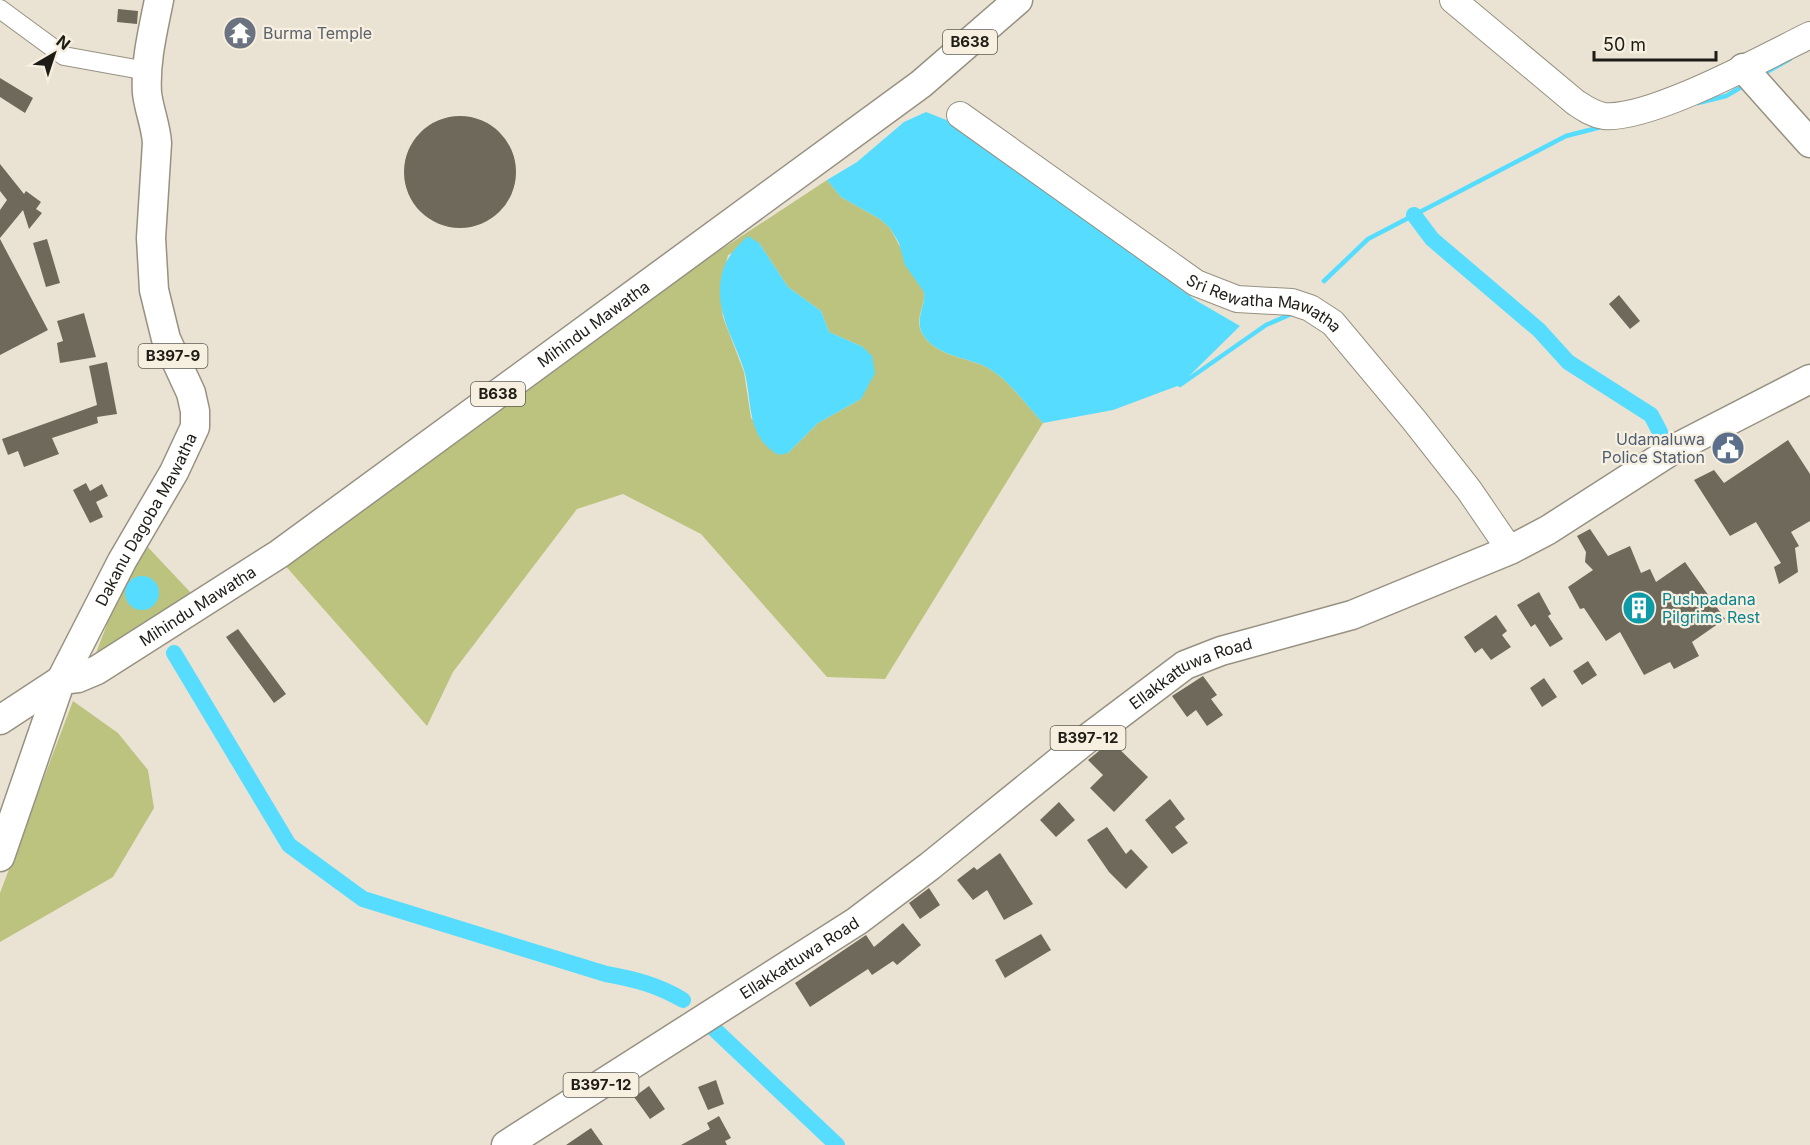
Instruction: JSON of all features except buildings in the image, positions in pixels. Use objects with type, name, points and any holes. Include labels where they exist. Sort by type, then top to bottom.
[{"type":"main road","name":"Dakanu Dagoba Mawatha","points":[[61,680],[122,561],[174,471],[195,427],[195,411],[191,393],[166,339],[154,290],[151,238],[157,143],[155,124],[147,95],[147,71],[159,0]]},
{"type":"main road","name":"Mihindu Mawatha","points":[[61,680],[78,678],[97,670],[279,554],[921,84],[1018,0]]},
{"type":"main road","points":[[1453,0],[1575,102],[1589,112],[1604,116],[1638,111],[1660,104],[1743,68],[1810,35]]},
{"type":"main road","points":[[1743,68],[1810,143]]},
{"type":"main road","name":"Sri Rewatha Mawatha","points":[[960,115],[1095,214],[1201,286],[1237,299],[1301,305],[1333,323],[1350,341],[1469,490],[1510,550]]},
{"type":"main road","name":"Ellakkattuwa Road","points":[[506,1145],[877,907],[1088,738],[1185,665],[1221,651],[1352,615],[1510,550],[1548,530],[1674,449],[1810,379]]},
{"type":"main road","name":"B638","points":[[0,720],[61,680]]},
{"type":"main road","name":"B397-9","points":[[0,857],[61,680]]},
{"type":"street","points":[[0,9],[64,56],[147,71]]},
{"type":"green space","points":[[827,180],[841,197],[880,219],[890,228],[924,292],[919,322],[927,340],[933,346],[949,354],[991,370],[1015,391],[1043,423],[885,679],[827,677],[701,534],[623,494],[577,509],[453,672],[427,726],[282,562],[696,266]],"holes":[[[759,243],[788,287],[821,311],[829,332],[863,347],[861,399],[818,423],[788,453],[751,418],[744,372],[723,317],[720,290],[728,255]]]},
{"type":"green space","points":[[143,542],[192,594],[91,666],[119,583]]},
{"type":"green space","points":[[73,701],[118,733],[148,770],[154,808],[113,877],[0,942],[0,893]]},
{"type":"water","points":[[926,112],[949,121],[1197,301],[1240,326],[1180,385],[1113,410],[1043,423],[1015,391],[991,370],[949,354],[933,346],[927,340],[920,328],[924,292],[905,265],[899,243],[890,228],[880,219],[841,197],[827,180],[857,162],[904,122]]},
{"type":"water","points":[[748,236],[759,243],[788,287],[821,311],[829,332],[863,347],[872,356],[875,373],[861,399],[818,423],[788,453],[779,455],[760,438],[755,428],[744,370],[725,322],[721,302],[720,283],[724,267],[731,254]]},
{"type":"water","points":[[142,576],[154,581],[159,593],[154,605],[142,610],[130,605],[125,593],[130,581]]},
{"type":"waterway","points":[[1763,74],[1790,59]]},
{"type":"waterway","points":[[1698,103],[1726,96],[1745,85]]},
{"type":"waterway","points":[[1324,281],[1368,239],[1566,136],[1605,126]]},
{"type":"waterway","points":[[1414,215],[1432,239],[1539,330],[1568,362],[1651,415],[1660,432]]},
{"type":"waterway","points":[[1180,385],[1266,325],[1296,312]]},
{"type":"waterway","points":[[174,653],[289,845],[363,899],[606,974],[646,983],[683,1000]]},
{"type":"waterway","points":[[711,1026],[837,1145]]},
{"type":"place","name":"Burma Temple","points":[[240,33]]},
{"type":"place","name":"Udamaluwa Police Station","points":[[1728,448]]},
{"type":"place","name":"Pushpadana Pilgrims Rest","points":[[1639,608]]}]
